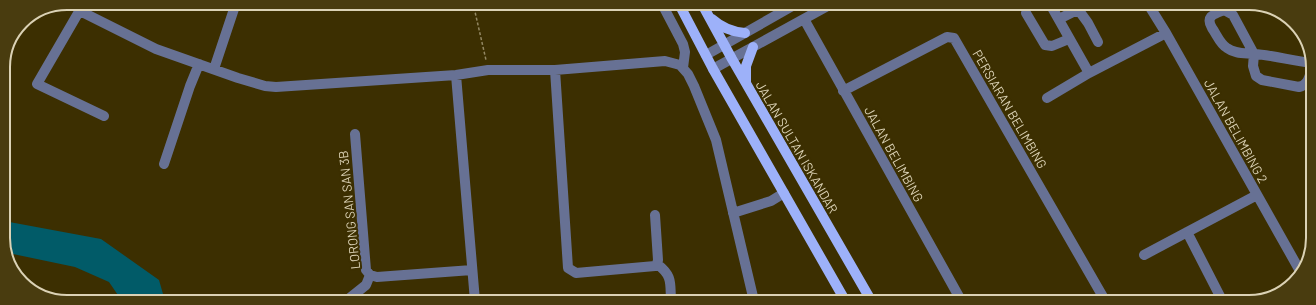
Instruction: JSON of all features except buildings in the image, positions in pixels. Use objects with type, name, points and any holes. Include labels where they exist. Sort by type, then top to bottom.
[{"type":"main road","points":[[682,10],[713,69],[842,295]]},
{"type":"main road","name":"JALAN SULTAN ISKANDAR","points":[[705,10],[724,46],[868,295]]},
{"type":"main road","points":[[709,17],[725,29],[745,33]]},
{"type":"main road","points":[[747,85],[745,75],[746,66],[753,46]]},
{"type":"street","points":[[80,10],[36,84],[104,116]]},
{"type":"street","points":[[87,10],[156,49],[265,86],[276,87],[456,75],[488,70],[555,70],[665,61],[680,65],[694,86],[716,140],[753,295]]},
{"type":"street","points":[[214,69],[234,10]]},
{"type":"street","points":[[665,10],[683,44],[686,58],[683,68]]},
{"type":"street","points":[[706,55],[785,10]]},
{"type":"street","points":[[713,69],[820,10]]},
{"type":"street","points":[[1054,10],[1088,73]]},
{"type":"street","name":"JALAN BELIMBING 2","points":[[1152,10],[1298,267]]},
{"type":"street","points":[[1306,62],[1254,54],[1241,54],[1228,49],[1222,44],[1210,24],[1209,19],[1224,10],[1233,15],[1254,54],[1252,66],[1256,76],[1262,80],[1298,86],[1306,83]]},
{"type":"street","points":[[1026,12],[1045,45],[1052,46],[1069,39]]},
{"type":"street","points":[[1059,19],[1073,12],[1080,12],[1088,22],[1098,42]]},
{"type":"street","name":"JALAN BELIMBING","points":[[804,19],[958,295]]},
{"type":"street","points":[[1047,98],[1088,73],[1166,33]]},
{"type":"street","name":"PERSIARAN BELIMBING","points":[[843,91],[947,37],[954,38],[1102,295]]},
{"type":"street","points":[[164,164],[190,86],[199,64]]},
{"type":"street","points":[[555,70],[568,268],[576,273],[655,266],[657,264]]},
{"type":"street","points":[[456,75],[474,295]]},
{"type":"street","name":"LORONG SAN SAN 3B","points":[[355,134],[366,270],[370,275],[377,277],[472,270]]},
{"type":"street","points":[[733,213],[771,201],[784,192]]},
{"type":"street","points":[[1144,255],[1257,195]]},
{"type":"street","points":[[655,215],[657,264]]},
{"type":"street","points":[[1187,232],[1219,295]]},
{"type":"street","points":[[657,264],[668,274],[670,280],[671,295]]},
{"type":"street","points":[[354,295],[366,285],[370,275]]},
{"type":"path","points":[[474,10],[488,70]]},
{"type":"water","points":[[10,222],[101,239],[159,280],[163,295],[118,295],[109,282],[75,267],[13,254],[11,249]]}]
